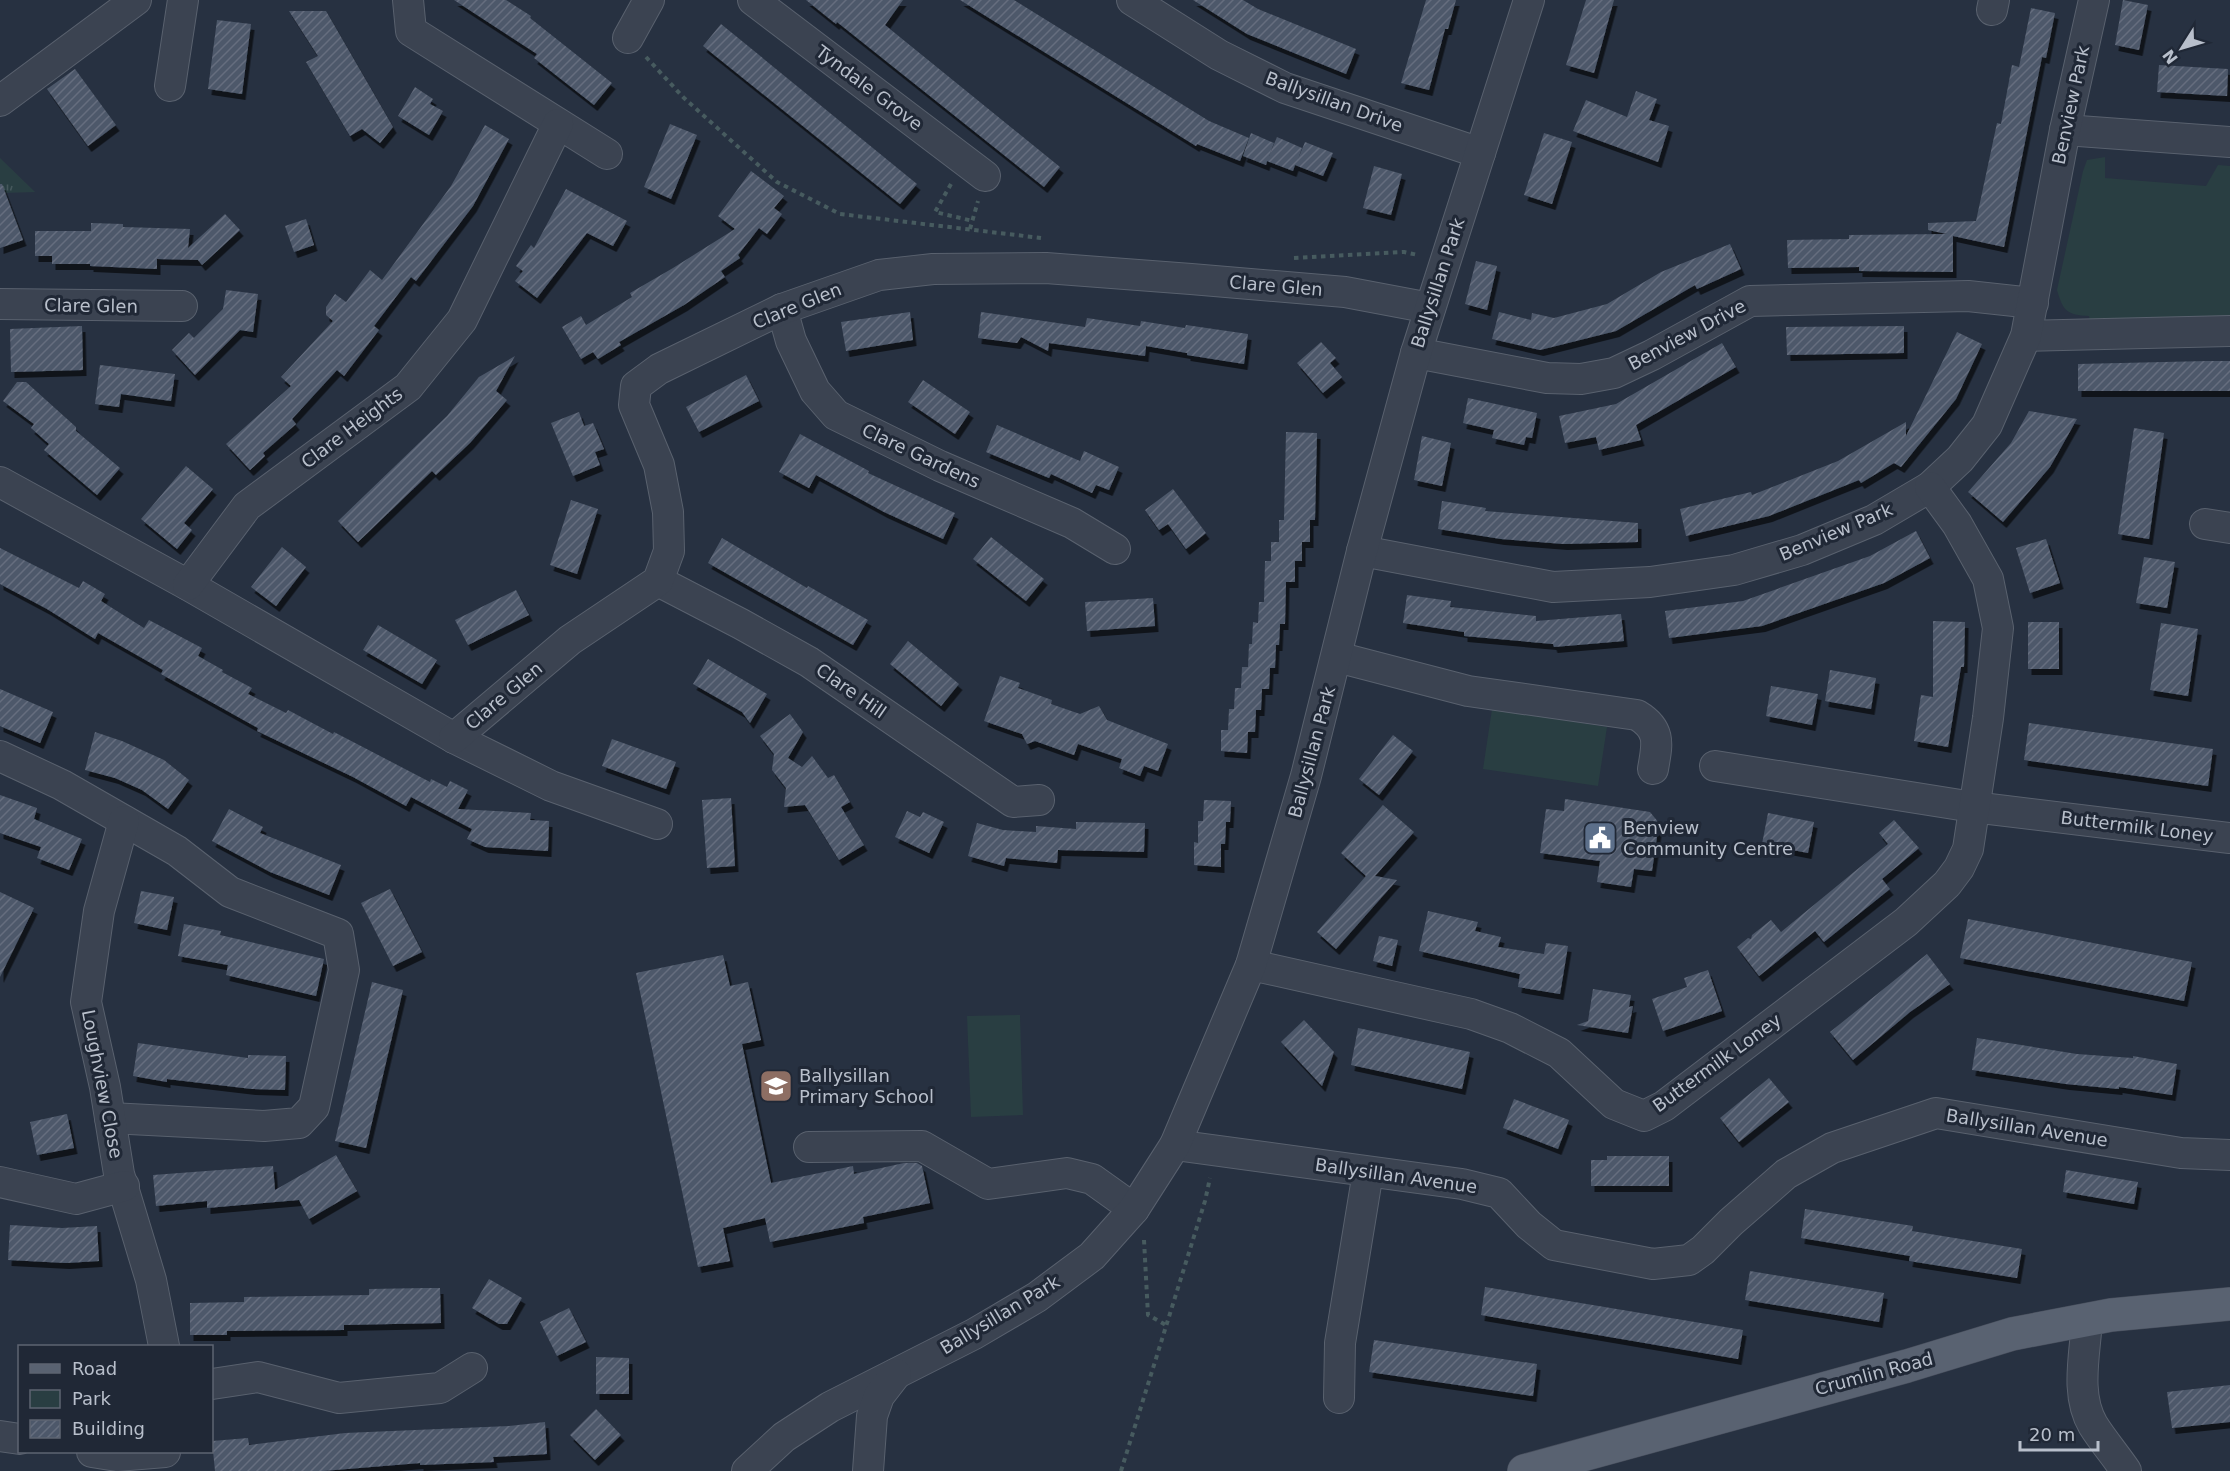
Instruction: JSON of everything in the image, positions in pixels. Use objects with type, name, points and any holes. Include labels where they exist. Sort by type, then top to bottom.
[{"type":"main road","name":"Crumlin Road","points":[[1524,1471],[1906,1366],[2012,1334],[2111,1315],[2230,1304]]},
{"type":"street","points":[[0,101],[136,0]]},
{"type":"street","points":[[170,86],[183,0]]},
{"type":"street","points":[[408,0],[411,31],[607,154]]},
{"type":"street","points":[[628,38],[649,0]]},
{"type":"street","name":"Tyndale Grove","points":[[753,0],[985,176]]},
{"type":"street","name":"Ballysillan Drive","points":[[1132,0],[1220,56],[1285,88],[1480,153]]},
{"type":"street","name":"Ballysillan Park","points":[[747,1471],[784,1437],[830,1407],[974,1334],[1037,1297],[1092,1256],[1134,1209],[1175,1145],[1251,965],[1306,776],[1362,551],[1416,353],[1529,0]]},
{"type":"street","name":"Benview Park","points":[[1362,551],[1553,587],[1650,582],[1734,570],[1802,550],[1874,520],[1930,487],[1960,459],[1987,425],[2026,336],[2065,130],[2094,0]]},
{"type":"street","name":"Clare Heights","points":[[188,585],[247,506],[408,387],[462,320],[558,124]]},
{"type":"street","points":[[2065,130],[2230,142]]},
{"type":"street","name":"Clare Glen","points":[[453,738],[570,640],[658,580],[669,551],[668,512],[659,465],[634,405],[636,386],[659,369],[782,309],[879,275],[933,268],[1046,268],[1345,292],[1430,308]]},
{"type":"street","name":"Benview Drive","points":[[1416,353],[1547,378],[1581,379],[1614,373],[1652,355],[1750,301],[1968,296],[2033,303]]},
{"type":"street","name":"Clare Glen","points":[[0,304],[182,306]]},
{"type":"street","name":"Clare Gardens","points":[[782,309],[791,341],[815,392],[836,415],[940,466],[1072,523],[1115,549]]},
{"type":"street","points":[[2026,336],[2230,331]]},
{"type":"street","name":"Clare Glen","points":[[0,483],[188,585],[453,738],[550,786],[657,824]]},
{"type":"street","name":"Buttermilk Loney","points":[[1251,965],[1471,1014],[1510,1028],[1559,1053],[1614,1104],[1644,1116],[1664,1106],[1906,922],[1947,884],[1959,868],[1968,849],[1988,718],[1998,628],[1988,579],[1957,524],[1930,487]]},
{"type":"street","name":"Clare Hill","points":[[658,580],[809,662],[1013,802],[1039,800]]},
{"type":"street","points":[[1337,657],[1468,691],[1637,715],[1647,721],[1657,741],[1653,770]]},
{"type":"street","points":[[0,756],[62,785],[177,851],[230,892],[338,934],[344,970],[314,1107],[299,1123],[264,1126],[110,1118]]},
{"type":"street","name":"Buttermilk Loney","points":[[1715,766],[1973,807],[2230,838]]},
{"type":"street","name":"Loughview Close","points":[[124,821],[99,911],[86,1002],[105,1087],[119,1174],[151,1280],[164,1345]]},
{"type":"street","name":"Ballysillan Avenue","points":[[1175,1145],[1462,1184],[1499,1193],[1529,1225],[1554,1245],[1653,1264],[1689,1260],[1703,1250],[1786,1174],[1832,1148],[1936,1113],[2181,1152],[2230,1155]]},
{"type":"street","points":[[809,1147],[922,1146],[988,1184],[1067,1173],[1092,1179],[1134,1209]]},
{"type":"street","points":[[1339,1398],[1340,1343],[1368,1172]]},
{"type":"street","points":[[0,1182],[76,1199],[124,1186]]},
{"type":"street","points":[[2087,1320],[2082,1390],[2086,1408],[2093,1425],[2126,1471]]},
{"type":"street","points":[[213,1384],[258,1377],[339,1398],[440,1388],[472,1368]]},
{"type":"street","name":"Ballysillan Park","points":[[868,1471],[872,1416],[879,1396],[898,1372]]},
{"type":"street","points":[[0,1436],[18,1439]]},
{"type":"street","points":[[98,1453],[117,1456],[153,1453]]},
{"type":"street","points":[[178,1453],[182,1471]]},
{"type":"path","points":[[628,38],[683,98],[777,182],[840,214],[1048,239]]},
{"type":"path","points":[[1292,258],[1404,252],[1445,261]]},
{"type":"path","points":[[1121,1471],[1205,1201],[1216,1151]]},
{"type":"path","points":[[1134,1209],[1145,1245],[1148,1315],[1166,1324]]},
{"type":"green space","points":[[2105,157],[2105,178],[2206,186],[2218,165],[2230,166],[2230,323],[2090,323],[2089,316],[2071,313],[2064,307],[2057,290],[2083,171],[2087,160]]},
{"type":"green space","points":[[0,158],[35,192],[0,193]]},
{"type":"green space","points":[[1492,709],[1607,727],[1598,786],[1483,769]]},
{"type":"green space","points":[[1020,1015],[1023,1115],[971,1117],[967,1016]]},
{"type":"building","points":[[454,0],[506,0],[531,16],[530,18],[612,83],[594,105],[534,58],[537,54]]},
{"type":"building","points":[[806,0],[903,0],[885,25],[1060,167],[1044,187],[837,22],[836,24]]},
{"type":"building","points":[[960,0],[1014,0],[1209,121],[1249,138],[1240,161],[1197,144],[1196,146]]},
{"type":"building","points":[[1193,0],[1243,0],[1258,9],[1356,49],[1346,74],[1247,34]]},
{"type":"building","points":[[1426,0],[1456,0],[1448,29],[1445,29],[1429,90],[1401,83]]},
{"type":"building","points":[[1586,0],[1614,0],[1594,73],[1566,65]]},
{"type":"building","points":[[2123,0],[2148,5],[2139,50],[2115,45]]},
{"type":"building","points":[[2031,8],[2055,13],[2046,58],[2042,57],[2004,247],[1953,236],[1953,272],[1859,271],[1859,267],[1788,268],[1787,240],[1849,239],[1849,235],[1947,234],[1928,230],[1928,223],[1976,221],[1997,123],[2001,124],[2012,65],[2019,67]]},
{"type":"building","points":[[289,11],[326,11],[393,127],[380,143],[362,129],[350,136],[306,62],[318,56]]},
{"type":"building","points":[[217,20],[251,24],[242,94],[208,89]]},
{"type":"building","points":[[721,24],[917,184],[900,204],[703,46]]},
{"type":"building","points":[[2159,65],[2228,69],[2227,96],[2157,92]]},
{"type":"building","points":[[75,69],[116,125],[88,146],[47,89]]},
{"type":"building","points":[[415,87],[433,99],[430,104],[443,111],[429,135],[398,116]]},
{"type":"building","points":[[1636,91],[1657,99],[1649,120],[1669,126],[1658,162],[1573,131],[1586,100],[1627,117]]},
{"type":"building","points":[[670,124],[697,135],[671,199],[644,187]]},
{"type":"building","points":[[485,125],[509,139],[473,206],[416,281],[411,277],[374,326],[379,330],[344,376],[337,370],[292,419],[296,424],[263,453],[265,456],[250,470],[226,444],[291,386],[281,377],[333,321],[326,315],[326,307],[335,294],[346,302],[370,270],[382,280],[451,186]]},
{"type":"building","points":[[1251,133],[1274,143],[1269,156],[1277,137],[1302,148],[1298,159],[1305,142],[1333,153],[1323,176],[1295,165],[1293,171],[1267,161],[1266,165],[1243,156]]},
{"type":"building","points":[[1544,133],[1572,142],[1552,204],[1524,195]]},
{"type":"building","points":[[1374,166],[1402,174],[1391,215],[1363,208]]},
{"type":"building","points":[[751,171],[784,196],[774,208],[782,214],[767,234],[759,228],[738,255],[740,258],[721,271],[725,277],[684,305],[619,342],[621,345],[598,359],[593,352],[581,359],[562,327],[581,316],[586,325],[632,297],[630,293],[735,229],[718,216]]},
{"type":"building","points":[[0,184],[2,184],[23,240],[0,248]]},
{"type":"building","points":[[566,189],[627,221],[613,246],[587,233],[537,298],[515,281],[523,271],[516,266],[531,245],[534,248]]},
{"type":"building","points":[[225,214],[240,230],[202,265],[198,260],[157,259],[157,269],[90,266],[90,264],[52,264],[52,256],[35,256],[35,231],[91,231],[91,223],[123,224],[123,227],[190,229],[188,248]]},
{"type":"building","points":[[306,219],[314,245],[294,252],[285,226]]},
{"type":"building","points":[[1730,244],[1741,269],[1697,289],[1695,285],[1616,331],[1540,350],[1492,339],[1499,312],[1531,320],[1532,313],[1554,318],[1607,304],[1661,272]]},
{"type":"building","points":[[1476,261],[1497,266],[1487,310],[1465,304]]},
{"type":"building","points":[[226,290],[258,294],[253,332],[240,330],[195,375],[172,350],[189,333],[194,338],[223,309]]},
{"type":"building","points":[[910,312],[913,340],[846,351],[841,322]]},
{"type":"building","points":[[981,312],[1085,327],[1087,318],[1140,326],[1141,321],[1185,328],[1186,325],[1248,334],[1244,364],[1146,346],[1145,356],[1049,343],[1048,351],[1021,337],[1017,343],[978,338]]},
{"type":"building","points":[[82,326],[83,370],[11,372],[10,329]]},
{"type":"building","points":[[1904,326],[1904,353],[1787,355],[1786,327]]},
{"type":"building","points":[[1957,332],[1982,344],[1956,399],[1901,467],[1894,463],[1861,483],[1859,480],[1769,516],[1686,536],[1680,509],[1751,492],[1752,495],[1838,461],[1906,422],[1906,436]]},
{"type":"building","points":[[1321,342],[1336,358],[1330,363],[1342,377],[1323,393],[1297,363]]},
{"type":"building","points":[[1722,343],[1736,367],[1636,425],[1641,440],[1599,450],[1596,437],[1565,443],[1559,416],[1616,404]]},
{"type":"building","points":[[515,356],[496,391],[507,400],[470,443],[436,475],[432,471],[358,542],[338,521],[447,416],[479,377]]},
{"type":"building","points":[[2230,361],[2230,391],[2078,391],[2078,364]]},
{"type":"building","points":[[100,365],[175,374],[171,401],[121,394],[119,407],[95,404]]},
{"type":"building","points":[[746,375],[759,401],[699,432],[686,407]]},
{"type":"building","points":[[923,380],[970,412],[955,434],[908,402]]},
{"type":"building","points":[[17,382],[26,382],[76,427],[76,431],[120,468],[97,495],[44,450],[49,444],[31,428],[34,424],[3,401]]},
{"type":"building","points":[[1468,398],[1537,413],[1532,438],[1526,437],[1524,445],[1492,438],[1494,430],[1463,423]]},
{"type":"building","points":[[2029,411],[2077,419],[2050,467],[2003,522],[1968,492],[2011,443]]},
{"type":"building","points":[[579,412],[584,426],[593,423],[604,449],[595,452],[600,465],[573,476],[551,423]]},
{"type":"building","points":[[997,425],[1080,461],[1084,451],[1119,467],[1109,490],[1096,485],[1092,493],[1051,474],[1049,478],[986,452]]},
{"type":"building","points":[[2134,428],[2164,433],[2149,539],[2118,534]]},
{"type":"building","points":[[1286,432],[1317,433],[1315,520],[1310,520],[1310,542],[1302,542],[1302,561],[1295,561],[1295,582],[1286,582],[1285,624],[1280,624],[1275,668],[1270,668],[1269,689],[1262,689],[1261,710],[1256,710],[1255,732],[1248,732],[1247,753],[1221,751],[1221,730],[1228,730],[1229,709],[1234,709],[1235,688],[1241,688],[1242,667],[1248,667],[1253,622],[1258,623],[1259,602],[1264,602],[1265,561],[1271,561],[1271,542],[1279,542],[1279,520],[1284,520]]},
{"type":"building","points":[[800,434],[869,471],[868,473],[955,513],[943,539],[884,512],[816,475],[809,488],[779,472]]},
{"type":"building","points":[[1422,436],[1451,443],[1442,486],[1414,480]]},
{"type":"building","points":[[186,466],[213,489],[184,523],[192,530],[177,549],[141,519]]},
{"type":"building","points":[[1173,489],[1206,533],[1186,549],[1168,524],[1159,530],[1145,510]]},
{"type":"building","points":[[571,500],[598,509],[577,574],[550,565]]},
{"type":"building","points":[[1442,501],[1486,508],[1485,511],[1638,523],[1638,542],[1564,544],[1501,539],[1438,529]]},
{"type":"building","points":[[1916,531],[1930,558],[1884,583],[1762,626],[1669,638],[1665,611],[1743,601],[1870,556]]},
{"type":"building","points":[[991,537],[1044,579],[1026,601],[973,559]]},
{"type":"building","points":[[722,538],[807,588],[808,586],[868,620],[853,645],[708,563]]},
{"type":"building","points":[[2046,539],[2060,583],[2030,593],[2016,548]]},
{"type":"building","points":[[282,547],[306,567],[276,606],[251,587]]},
{"type":"building","points":[[0,548],[79,588],[83,581],[105,594],[101,601],[144,628],[149,620],[202,648],[198,656],[252,688],[248,694],[286,713],[288,710],[333,734],[334,732],[430,782],[431,779],[447,787],[450,781],[468,790],[458,809],[531,813],[530,820],[549,821],[548,851],[485,847],[467,839],[472,829],[411,797],[406,806],[353,777],[257,731],[258,728],[161,674],[163,670],[98,633],[95,639],[47,609],[0,584]]},
{"type":"building","points":[[2144,557],[2175,562],[2167,608],[2136,603]]},
{"type":"building","points":[[516,590],[529,615],[468,645],[455,620]]},
{"type":"building","points":[[1407,595],[1451,601],[1450,607],[1536,616],[1536,621],[1621,614],[1624,641],[1554,647],[1553,644],[1464,636],[1464,632],[1403,623]]},
{"type":"building","points":[[1153,598],[1155,626],[1087,631],[1085,602]]},
{"type":"building","points":[[1933,621],[1965,622],[1964,667],[1961,667],[1948,747],[1914,741],[1921,695],[1933,697]]},
{"type":"building","points":[[2028,622],[2059,622],[2059,669],[2028,669]]},
{"type":"building","points":[[2161,623],[2198,629],[2188,696],[2150,690]]},
{"type":"building","points":[[378,625],[437,660],[422,684],[363,650]]},
{"type":"building","points":[[908,641],[959,684],[941,706],[890,664]]},
{"type":"building","points":[[708,659],[767,694],[750,723],[742,712],[693,684]]},
{"type":"building","points":[[1830,670],[1876,678],[1871,709],[1825,701]]},
{"type":"building","points":[[1000,676],[1020,683],[1018,688],[1052,700],[1051,704],[1080,714],[1099,706],[1107,720],[1168,744],[1158,771],[1144,766],[1140,776],[1119,768],[1122,759],[1078,744],[1074,755],[1035,741],[1027,744],[1022,734],[984,721]]},
{"type":"building","points":[[1771,686],[1818,694],[1812,725],[1766,716]]},
{"type":"building","points":[[0,689],[53,712],[40,743],[0,726]]},
{"type":"building","points":[[790,714],[803,732],[788,758],[802,767],[812,756],[828,778],[834,775],[850,802],[841,807],[864,845],[839,860],[805,805],[784,807],[786,788],[772,770],[774,754],[760,736]]},
{"type":"building","points":[[2029,723],[2213,749],[2208,786],[2024,760]]},
{"type":"building","points":[[95,732],[122,741],[164,760],[189,780],[168,809],[142,790],[115,778],[85,770]]},
{"type":"building","points":[[1393,735],[1413,751],[1379,795],[1359,779]]},
{"type":"building","points":[[612,739],[676,762],[666,789],[602,766]]},
{"type":"building","points":[[0,795],[37,808],[34,819],[82,839],[69,870],[37,858],[41,847],[0,833]]},
{"type":"building","points":[[731,798],[735,866],[707,868],[702,800]]},
{"type":"building","name":"Benview Community Centre","points":[[1565,799],[1650,812],[1659,823],[1652,871],[1634,869],[1631,887],[1597,882],[1600,861],[1540,853],[1546,809],[1564,811]]},
{"type":"building","points":[[1204,800],[1231,801],[1230,822],[1226,822],[1225,844],[1221,844],[1221,867],[1194,865],[1194,842],[1198,843],[1198,821],[1203,821]]},
{"type":"building","points":[[1383,805],[1414,832],[1375,876],[1397,880],[1336,949],[1317,932],[1366,876],[1341,853]]},
{"type":"building","points":[[229,809],[263,827],[260,833],[341,865],[329,895],[270,872],[212,841]]},
{"type":"building","points":[[907,811],[920,817],[923,812],[944,822],[929,853],[895,837]]},
{"type":"building","points":[[1768,813],[1814,822],[1808,853],[1762,844]]},
{"type":"building","points":[[1894,820],[1919,848],[1882,879],[1890,889],[1824,942],[1815,931],[1759,976],[1737,947],[1748,938],[1751,939],[1752,935],[1771,920],[1781,932],[1888,844],[1879,833]]},
{"type":"building","points":[[1076,822],[1145,823],[1144,852],[1058,850],[1057,863],[1006,858],[1004,866],[968,856],[977,823],[1003,830],[1036,832],[1036,826],[1076,829]]},
{"type":"building","points":[[390,889],[422,952],[393,966],[361,903]]},
{"type":"building","points":[[141,891],[174,897],[167,930],[134,923]]},
{"type":"building","points":[[0,892],[34,908],[0,977]]},
{"type":"building","points":[[1428,911],[1478,922],[1475,931],[1501,937],[1498,947],[1544,954],[1546,943],[1568,946],[1560,994],[1518,987],[1520,974],[1419,951]]},
{"type":"building","points":[[1968,919],[2192,962],[2184,1001],[1960,958]]},
{"type":"building","points":[[184,924],[221,931],[220,935],[324,959],[316,996],[226,975],[228,965],[178,956]]},
{"type":"building","points":[[1379,936],[1398,940],[1392,966],[1373,961]]},
{"type":"building","points":[[1927,954],[1950,984],[1910,1012],[1853,1060],[1830,1032]]},
{"type":"building","points":[[723,955],[730,986],[748,982],[761,1040],[742,1044],[771,1183],[853,1166],[854,1174],[904,1163],[917,1163],[922,1166],[930,1203],[863,1217],[864,1223],[770,1242],[765,1218],[723,1228],[730,1261],[698,1267],[636,973]]},
{"type":"building","points":[[1708,970],[1722,1011],[1663,1031],[1652,999],[1687,987],[1684,978]]},
{"type":"building","points":[[372,982],[403,990],[366,1148],[335,1141]]},
{"type":"building","points":[[1593,989],[1631,995],[1629,1007],[1633,1006],[1628,1033],[1577,1025],[1588,1021]]},
{"type":"building","points":[[1304,1020],[1334,1052],[1322,1086],[1281,1042]]},
{"type":"building","points":[[1358,1028],[1470,1052],[1462,1089],[1351,1065]]},
{"type":"building","points":[[1977,1038],[2077,1054],[2133,1058],[2133,1056],[2177,1064],[2172,1095],[2119,1087],[2119,1089],[2066,1084],[1972,1070]]},
{"type":"building","points":[[138,1043],[248,1058],[248,1055],[286,1056],[285,1090],[252,1089],[167,1079],[167,1082],[133,1076]]},
{"type":"building","points":[[1769,1078],[1789,1102],[1739,1142],[1720,1118]]},
{"type":"building","points":[[1514,1099],[1569,1120],[1558,1149],[1503,1128]]},
{"type":"building","points":[[67,1114],[74,1148],[37,1155],[30,1122]]},
{"type":"building","points":[[336,1155],[357,1191],[309,1219],[299,1200],[207,1208],[207,1201],[156,1206],[153,1175],[273,1166],[275,1190]]},
{"type":"building","points":[[1607,1156],[1669,1156],[1669,1186],[1591,1186],[1591,1160],[1607,1160]]},
{"type":"building","points":[[2066,1170],[2138,1182],[2134,1204],[2063,1192]]},
{"type":"building","points":[[1805,1209],[1913,1226],[1912,1231],[2022,1249],[2017,1278],[1909,1261],[1910,1256],[1801,1238]]},
{"type":"building","points":[[10,1225],[62,1228],[97,1226],[99,1261],[66,1263],[8,1260]]},
{"type":"building","points":[[1750,1271],[1884,1293],[1879,1322],[1745,1300]]},
{"type":"building","points":[[489,1279],[522,1298],[507,1324],[499,1324],[472,1308]]},
{"type":"building","points":[[1485,1287],[1743,1330],[1738,1359],[1481,1315]]},
{"type":"building","points":[[440,1288],[441,1323],[344,1325],[344,1330],[227,1331],[227,1335],[190,1335],[190,1303],[244,1302],[244,1297],[369,1295],[369,1289]]},
{"type":"building","points":[[569,1308],[586,1342],[557,1356],[540,1322]]},
{"type":"building","points":[[1374,1340],[1537,1364],[1533,1396],[1369,1372]]},
{"type":"building","points":[[596,1357],[629,1358],[629,1394],[596,1394]]},
{"type":"building","points":[[2230,1385],[2230,1422],[2172,1428],[2167,1392]]},
{"type":"building","points":[[596,1409],[621,1435],[595,1460],[570,1435]]},
{"type":"building","points":[[545,1422],[547,1454],[493,1457],[494,1462],[420,1465],[420,1463],[323,1471],[215,1471],[213,1441],[248,1438],[249,1445],[345,1433],[509,1426]]},
{"type":"place","name":"Benview Community Centre","points":[[1600,838]]},
{"type":"place","name":"Ballysillan Primary School","points":[[776,1086]]}]
